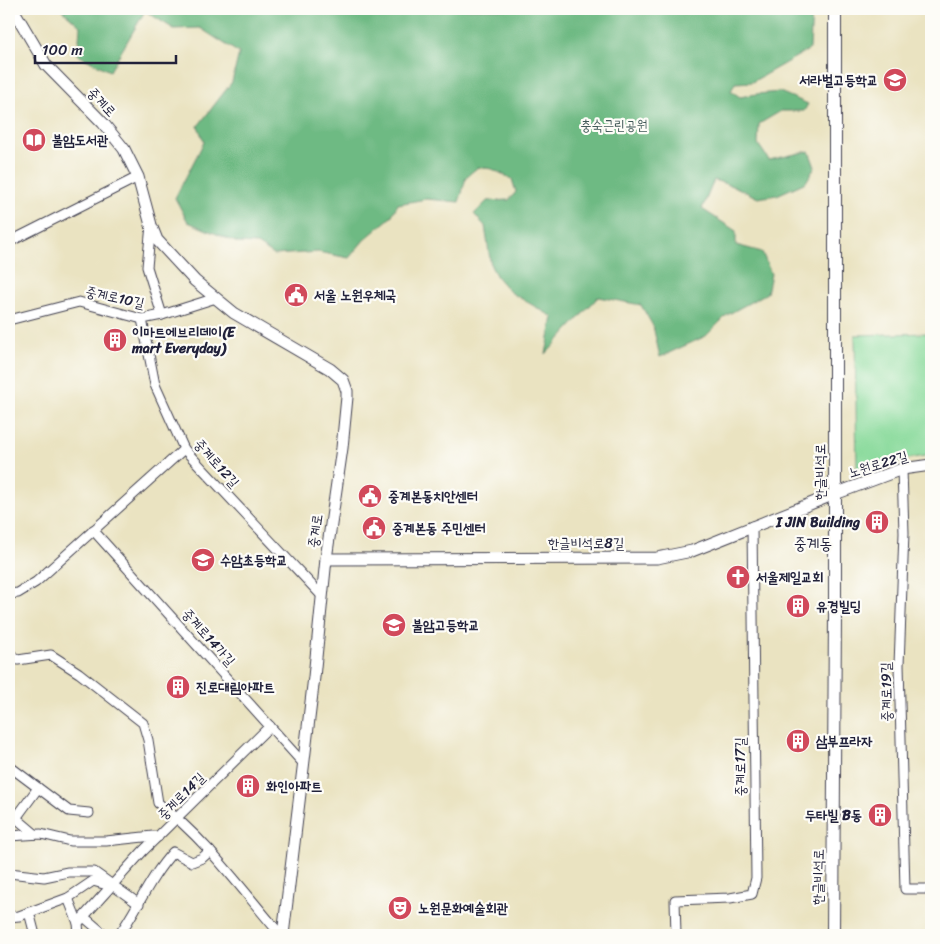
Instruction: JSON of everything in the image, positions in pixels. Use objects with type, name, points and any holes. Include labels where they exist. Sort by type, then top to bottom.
[{"type":"main road","name":"한글비석로","points":[[833,935],[835,9]]},
{"type":"street","name":"중계로","points":[[13,9],[46,64],[124,149],[138,177],[157,240],[186,272],[234,313],[330,370],[343,380],[347,391],[342,448],[326,559],[282,935]]},
{"type":"street","points":[[9,242],[138,177]]},
{"type":"street","name":"중계로","points":[[151,225],[147,267],[162,315]]},
{"type":"street","name":"중계로10길","points":[[9,320],[79,302],[142,319],[162,315],[216,298]]},
{"type":"street","name":"중계로12길","points":[[142,319],[155,384],[184,449],[322,596]]},
{"type":"street","points":[[10,596],[18,594],[36,582],[184,449]]},
{"type":"street","name":"노원로22길","points":[[835,494],[902,469],[931,465]]},
{"type":"street","name":"중계로19길","points":[[902,469],[904,533],[899,665],[905,889],[931,889]]},
{"type":"street","name":"한글비석로8길","points":[[326,559],[657,558],[692,551],[835,494]]},
{"type":"street","name":"중계로17길","points":[[676,935],[675,900],[730,898],[752,894],[756,878],[752,526]]},
{"type":"street","name":"중계로14가길","points":[[94,530],[303,763]]},
{"type":"street","name":"중계로","points":[[9,653],[18,660],[51,655],[143,722],[148,740],[158,803],[178,818],[210,851],[282,935]]},
{"type":"street","name":"중계로14길","points":[[81,920],[158,838],[270,726]]},
{"type":"street","points":[[9,766],[69,811],[89,813]]},
{"type":"street","points":[[35,834],[12,815],[38,788]]},
{"type":"street","points":[[9,836],[41,834],[70,841],[106,841],[153,836],[158,838]]},
{"type":"street","points":[[118,935],[139,904],[159,867],[173,852],[192,862],[202,858],[210,851]]},
{"type":"street","points":[[9,873],[44,876],[68,872],[94,872],[139,904]]},
{"type":"street","points":[[9,918],[68,898],[93,881],[112,886]]},
{"type":"street","points":[[68,898],[81,920],[105,935]]},
{"type":"street","points":[[29,912],[35,935]]},
{"type":"street","points":[[79,935],[81,920]]},
{"type":"green space","name":"충숙근린공원","points":[[61,9],[812,9],[810,49],[752,82],[735,83],[731,91],[740,97],[780,92],[808,104],[804,111],[781,111],[759,124],[758,144],[769,160],[809,151],[815,167],[806,182],[777,195],[758,198],[738,188],[714,180],[702,209],[736,231],[736,245],[762,252],[771,274],[767,293],[727,315],[706,336],[660,357],[653,326],[641,305],[598,297],[546,354],[553,317],[510,292],[497,277],[491,266],[485,226],[474,214],[487,201],[509,200],[516,192],[512,179],[492,169],[478,167],[466,177],[459,202],[426,199],[398,204],[391,217],[364,240],[349,258],[318,252],[274,255],[257,244],[238,243],[188,222],[175,198],[204,142],[198,126],[232,82],[239,53],[200,28],[174,29],[145,11],[110,71],[78,55],[80,26]]},
{"type":"green space","points":[[931,333],[931,455],[908,459],[857,475],[855,335]]},
{"type":"place","name":"서라벌고등학교","points":[[895,80]]},
{"type":"place","name":"불암도서관","points":[[34,140]]},
{"type":"place","name":"서울 노원우체국","points":[[296,295]]},
{"type":"place","name":"이마트에브리데이(E mart Everyday)","points":[[115,340]]},
{"type":"place","name":"중계본동치안센터","points":[[370,496]]},
{"type":"place","name":"I JIN Building","points":[[877,522]]},
{"type":"place","name":"중계본동 주민센터","points":[[374,528]]},
{"type":"place","name":"수암초등학교","points":[[203,560]]},
{"type":"place","name":"서울제일교회","points":[[738,577]]},
{"type":"place","name":"유경빌딩","points":[[798,606]]},
{"type":"place","name":"불암고등학교","points":[[394,625]]},
{"type":"place","name":"진로대림아파트","points":[[178,687]]},
{"type":"place","name":"삼부프라자","points":[[798,741]]},
{"type":"place","name":"화인아파트","points":[[248,786]]},
{"type":"place","name":"두타빌 B동","points":[[880,815]]},
{"type":"place","name":"노원문화예술회관","points":[[400,908]]},
{"type":"district","name":"중계동","points":[[813,543]]}]
